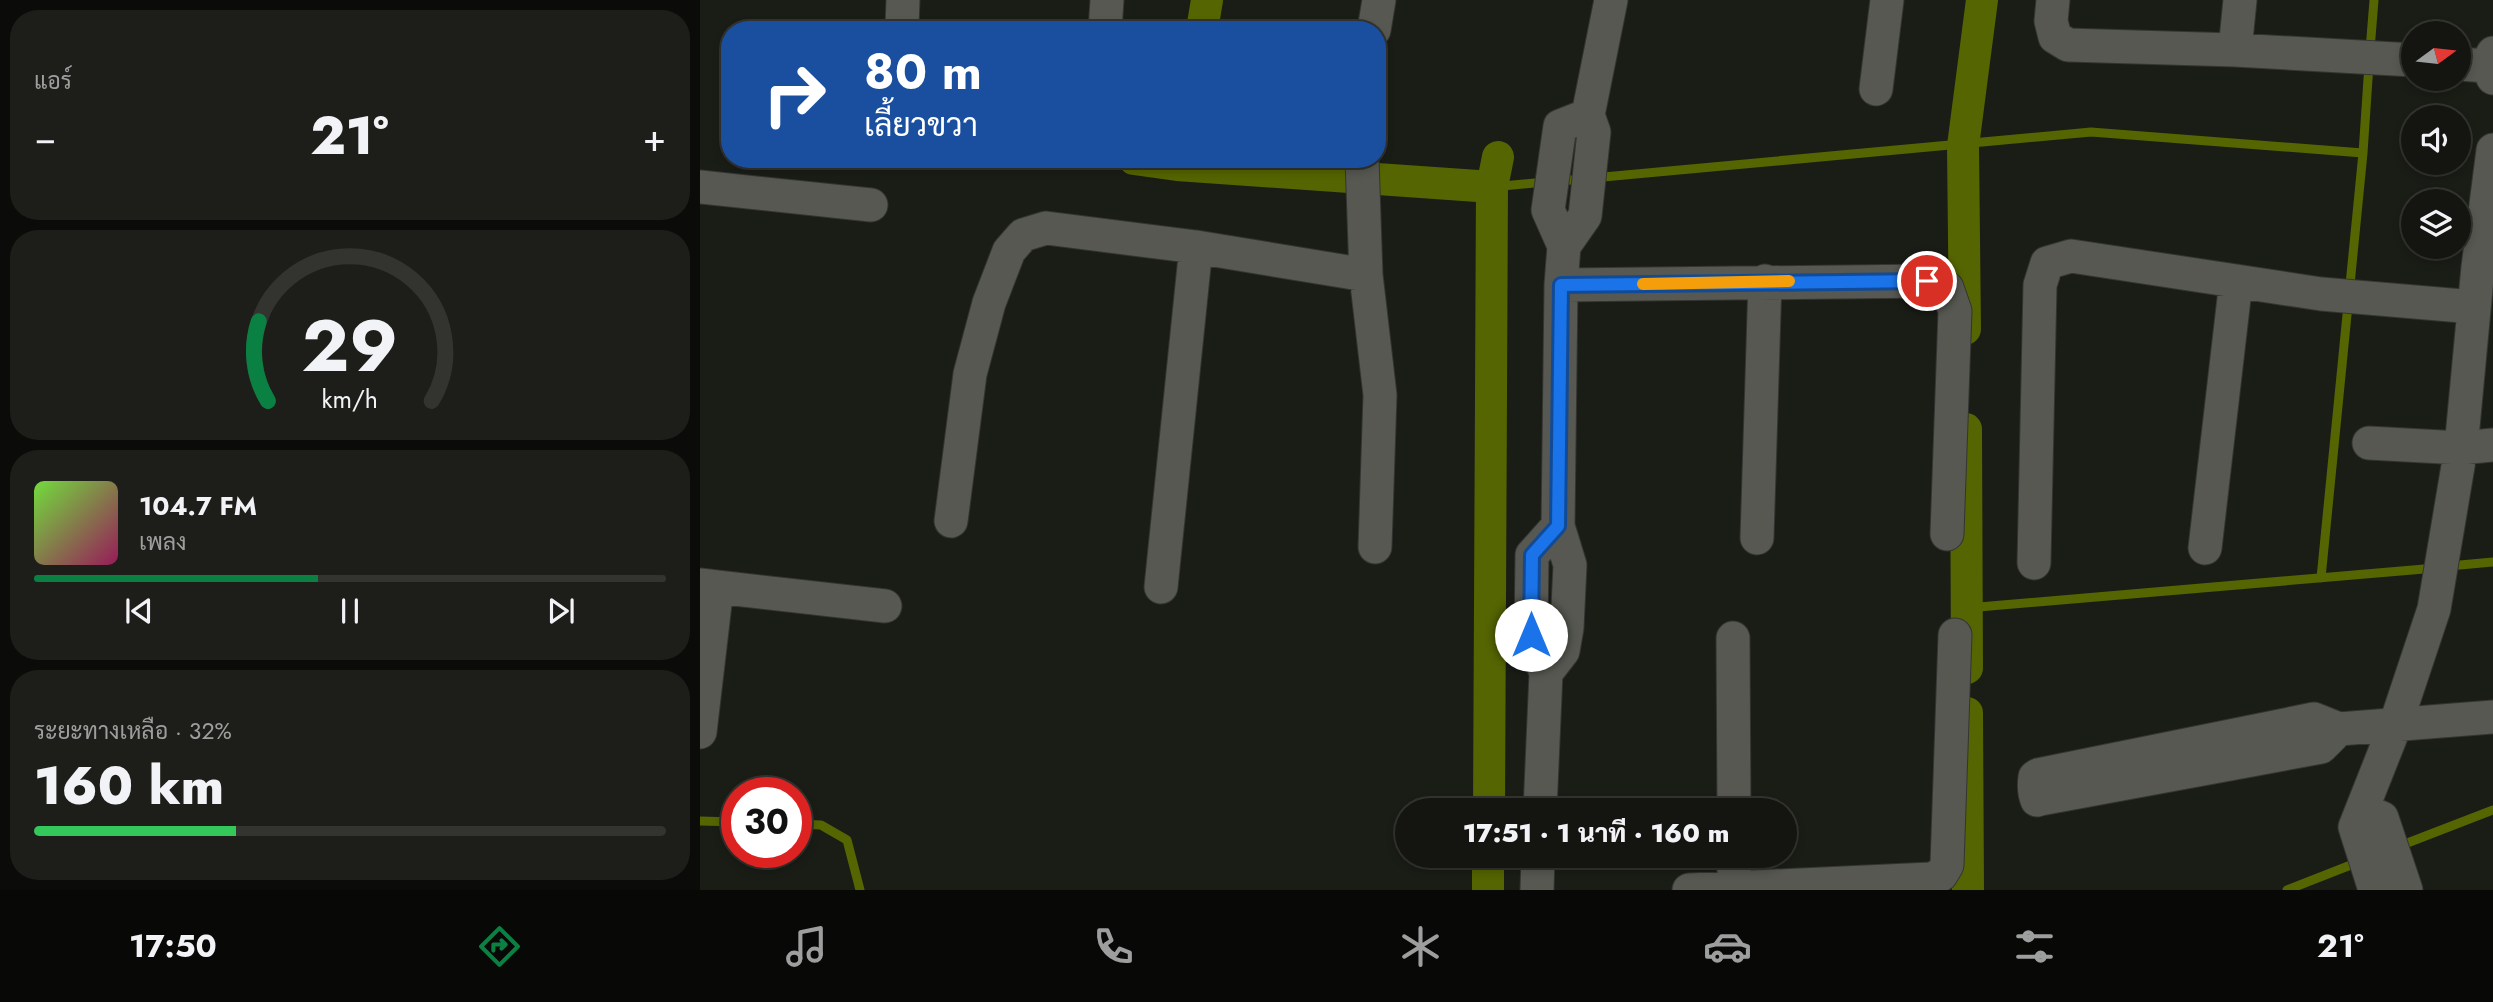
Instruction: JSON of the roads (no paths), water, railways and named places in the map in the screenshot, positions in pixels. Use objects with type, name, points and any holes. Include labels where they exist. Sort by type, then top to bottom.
[{"type":"street","points":[[1106,21],[1108,0]]},
{"type":"street","points":[[1376,21],[1379,0]]},
{"type":"street","points":[[1564,246],[1585,216],[1590,129],[1611,0]]},
{"type":"street","points":[[1876,89],[1887,0]]},
{"type":"street","points":[[2053,0],[2051,21],[2055,37],[2068,45],[2401,59]]},
{"type":"street","points":[[2235,50],[2240,0]]},
{"type":"street","points":[[1546,673],[1563,651],[1567,628],[1570,565],[1558,526],[1561,285],[1564,246],[1548,210],[1560,126],[1590,129]]},
{"type":"street","points":[[2406,890],[2379,872],[2367,818],[2434,608],[2444,542],[2477,447],[2474,307],[2493,150]]},
{"type":"street","points":[[1362,168],[1366,275],[1380,396],[1375,547]]},
{"type":"street","points":[[700,187],[872,205]]},
{"type":"street","points":[[951,521],[970,374],[989,303],[1009,251],[1023,235],[1046,228],[1196,247],[1366,275]]},
{"type":"street","points":[[1161,587],[1196,247]]},
{"type":"street","points":[[2034,563],[2040,285],[2047,262],[2071,256],[2321,294],[2474,307]]},
{"type":"street","points":[[1757,538],[1765,281]]},
{"type":"street","points":[[1561,285],[1927,281],[1947,288],[1955,311],[1947,534]]},
{"type":"street","points":[[2205,548],[2236,281]]},
{"type":"street","points":[[2369,443],[2477,447]]},
{"type":"street","points":[[1541,798],[1546,673],[1531,635],[1532,555],[1558,526]]},
{"type":"street","points":[[700,732],[708,586],[885,606]]},
{"type":"street","points":[[1689,890],[1734,877],[1931,878],[1941,875],[1947,865],[1955,635]]},
{"type":"street","points":[[1733,638],[1734,798]]},
{"type":"street","points":[[2339,729],[2321,747],[2037,800],[2035,796],[2034,781],[2039,775],[2314,719],[2339,729],[2493,717]]},
{"type":"street","points":[[1537,890],[1538,868]]},
{"type":"waterway","points":[[1204,21],[1207,0]]},
{"type":"waterway","points":[[1965,329],[1963,146],[1982,0]]},
{"type":"waterway","points":[[2370,50],[2374,0]]},
{"type":"waterway","points":[[2363,153],[2369,64]]},
{"type":"waterway","points":[[1560,181],[2091,132],[2363,153],[2321,578]]},
{"type":"waterway","points":[[1489,798],[1492,187],[1498,157]]},
{"type":"waterway","points":[[1220,168],[1492,187]]},
{"type":"waterway","points":[[1492,187],[1546,182]]},
{"type":"waterway","points":[[1966,429],[1967,668]]},
{"type":"waterway","points":[[2449,566],[2493,562]]},
{"type":"waterway","points":[[1967,608],[2436,568]]},
{"type":"waterway","points":[[1967,713],[1968,890]]},
{"type":"waterway","points":[[2397,847],[2493,810]]},
{"type":"waterway","points":[[700,821],[721,822]]},
{"type":"waterway","points":[[812,825],[821,825],[847,840],[860,890]]},
{"type":"waterway","points":[[2287,890],[2361,861]]},
{"type":"waterway","points":[[1488,868],[1488,890]]}]
